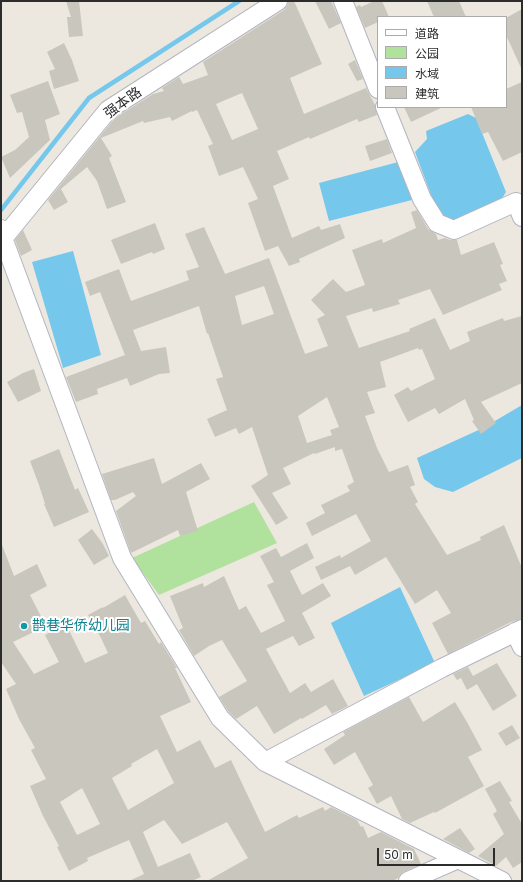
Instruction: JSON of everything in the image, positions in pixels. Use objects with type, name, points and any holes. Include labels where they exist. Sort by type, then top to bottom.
[{"type":"street","name":"强本路","points":[[2,236],[108,110],[278,1]]},
{"type":"street","points":[[343,1],[377,87]]},
{"type":"street","points":[[385,108],[422,199],[437,223],[454,230],[516,202],[522,216]]},
{"type":"street","points":[[2,236],[122,558],[220,718],[265,762],[502,881]]},
{"type":"street","points":[[265,762],[442,668],[520,636]]},
{"type":"street","points":[[408,881],[438,875],[458,859]]},
{"type":"green space","points":[[254,502],[277,543],[159,595],[132,558]]},
{"type":"water","points":[[468,114],[476,118],[506,192],[494,211],[449,225],[436,208],[415,152],[427,139],[426,131]]},
{"type":"water","points":[[402,161],[412,200],[329,221],[319,183]]},
{"type":"water","points":[[73,251],[101,355],[63,368],[32,262]]},
{"type":"water","points":[[522,405],[522,458],[453,492],[435,487],[424,479],[417,458],[483,428]]},
{"type":"water","points":[[400,587],[435,663],[364,696],[331,623]]},
{"type":"building","points":[[66,1],[79,1],[83,36],[69,37],[67,17],[71,17]]},
{"type":"building","points":[[288,1],[294,1],[322,64],[290,78],[304,114],[366,88],[375,105],[377,115],[359,122],[357,119],[277,151],[289,179],[273,186],[292,238],[319,226],[321,230],[340,224],[345,238],[299,259],[300,262],[289,266],[278,246],[265,251],[248,203],[258,199],[243,167],[219,176],[208,146],[213,144],[197,110],[172,121],[170,117],[144,123],[143,121],[101,138],[112,156],[109,158],[126,202],[107,209],[97,181],[87,167],[61,189],[68,202],[54,210],[48,200],[115,118],[153,94],[164,91],[162,88],[179,77],[183,84],[208,75],[203,62],[284,10]],"holes":[[[242,93],[258,129],[232,140],[216,104]]]},
{"type":"building","points":[[315,1],[331,1],[341,23],[329,29]]},
{"type":"building","points":[[374,1],[382,1],[389,16],[377,16],[377,22],[365,28],[356,7],[360,5],[361,7]]},
{"type":"building","points":[[427,1],[459,1],[466,16],[434,16]]},
{"type":"building","points":[[522,9],[522,70],[507,37],[507,17]]},
{"type":"building","points":[[64,43],[79,81],[54,89],[49,71],[55,69],[47,52]]},
{"type":"building","points":[[355,60],[363,79],[357,81],[348,64]]},
{"type":"building","points":[[48,81],[60,114],[45,120],[50,140],[10,178],[1,157],[15,150],[29,137],[22,112],[17,113],[10,95]]},
{"type":"building","points":[[522,82],[522,152],[503,161],[488,132],[482,134],[471,108],[507,108],[507,89]]},
{"type":"building","points":[[404,108],[441,108],[411,122]]},
{"type":"building","points":[[387,139],[392,153],[370,161],[365,146]]},
{"type":"building","points":[[417,210],[428,229],[436,234],[438,240],[445,238],[457,240],[461,255],[494,242],[503,264],[500,265],[507,281],[499,284],[502,290],[443,315],[430,289],[398,300],[400,304],[373,312],[372,308],[346,316],[359,348],[410,331],[409,329],[435,318],[450,350],[470,341],[467,332],[503,318],[504,321],[522,316],[522,383],[481,402],[496,423],[481,434],[472,421],[474,420],[465,399],[439,414],[435,408],[408,422],[394,395],[408,387],[411,391],[435,379],[422,349],[419,350],[418,348],[380,362],[386,387],[367,392],[375,413],[365,416],[377,448],[389,472],[408,465],[415,485],[410,487],[418,502],[415,504],[447,555],[481,540],[480,537],[504,525],[522,568],[522,619],[511,622],[448,654],[432,623],[451,613],[437,590],[415,604],[386,557],[355,575],[350,566],[321,580],[315,567],[340,555],[341,558],[371,541],[356,514],[312,536],[306,523],[325,513],[321,505],[350,491],[347,486],[354,482],[342,449],[335,451],[335,447],[315,454],[314,453],[283,468],[291,484],[272,493],[288,518],[276,525],[251,486],[268,475],[252,427],[239,434],[236,428],[215,437],[207,419],[227,410],[216,379],[223,377],[208,333],[207,334],[199,306],[133,330],[141,351],[166,347],[170,373],[159,374],[130,386],[127,378],[97,389],[98,394],[76,402],[66,377],[125,355],[100,292],[90,296],[85,282],[119,269],[131,301],[189,280],[186,271],[199,267],[185,234],[204,227],[225,274],[269,258],[305,354],[328,346],[317,319],[325,315],[311,300],[333,279],[346,292],[365,285],[352,250],[382,239],[383,243],[416,228],[411,212]],"holes":[[[264,286],[274,314],[242,325],[235,296]],[[327,397],[339,427],[330,430],[332,435],[307,443],[298,416]]]},
{"type":"building","points":[[155,223],[165,249],[153,254],[152,252],[121,264],[111,240]]},
{"type":"building","points":[[23,230],[32,250],[21,256],[15,240]]},
{"type":"building","points":[[34,369],[41,391],[18,402],[7,382]]},
{"type":"building","points":[[59,449],[75,490],[78,488],[89,512],[54,527],[44,504],[30,461]]},
{"type":"building","points":[[154,458],[162,484],[201,463],[210,479],[186,492],[198,531],[180,536],[178,530],[131,553],[116,511],[136,496],[133,492],[115,500],[111,500],[102,474]]},
{"type":"building","points":[[92,529],[103,544],[109,556],[94,565],[78,540]]},
{"type":"building","points":[[307,543],[314,558],[290,571],[302,595],[323,583],[331,596],[302,613],[315,638],[299,646],[293,636],[266,649],[290,693],[305,683],[311,692],[333,679],[348,706],[332,714],[326,705],[274,734],[257,706],[236,719],[228,711],[219,697],[247,681],[222,640],[209,646],[194,656],[179,630],[183,628],[170,596],[203,583],[204,587],[224,576],[239,610],[246,606],[261,633],[285,621],[267,585],[274,582],[260,556],[276,548],[281,557]]},
{"type":"building","points":[[2,545],[14,576],[37,564],[47,586],[30,595],[46,626],[13,642],[34,674],[59,662],[45,635],[66,624],[85,663],[108,653],[88,615],[125,595],[141,623],[145,621],[159,644],[161,642],[177,668],[175,668],[191,702],[160,716],[177,752],[200,740],[215,768],[231,760],[265,832],[297,815],[299,818],[323,807],[325,811],[331,807],[357,820],[361,827],[363,826],[368,838],[381,832],[414,849],[421,864],[403,872],[393,881],[207,881],[248,858],[227,822],[182,844],[164,820],[143,832],[158,867],[190,853],[201,877],[192,881],[129,881],[144,874],[129,840],[87,858],[88,861],[69,871],[57,847],[59,846],[43,816],[30,786],[46,779],[31,750],[35,748],[19,719],[6,689],[16,684],[1,662]],"holes":[[[157,749],[174,783],[128,810],[112,778],[132,766],[131,764]],[[82,788],[100,824],[77,835],[60,802]]]},
{"type":"building","points":[[497,663],[517,696],[493,711],[477,684],[467,690],[461,678],[457,680],[453,674],[468,667],[473,676]]},
{"type":"building","points":[[409,697],[423,722],[455,702],[482,750],[468,757],[484,786],[435,813],[434,812],[410,823],[402,819],[391,796],[377,804],[368,788],[373,785],[355,752],[334,765],[324,749],[345,735],[343,732]]},
{"type":"building","points":[[512,725],[520,738],[506,746],[498,733]]},
{"type":"building","points":[[500,781],[512,801],[509,802],[522,824],[522,862],[513,868],[506,857],[496,866],[478,856],[504,834],[493,814],[497,811],[485,789]]},
{"type":"building","points":[[460,828],[475,849],[469,853],[443,839]]},
{"type":"waterway","points":[[1,210],[89,98],[239,1]]},
{"type":"place","name":"鹊巷华侨幼儿园","points":[[24,626]]}]
